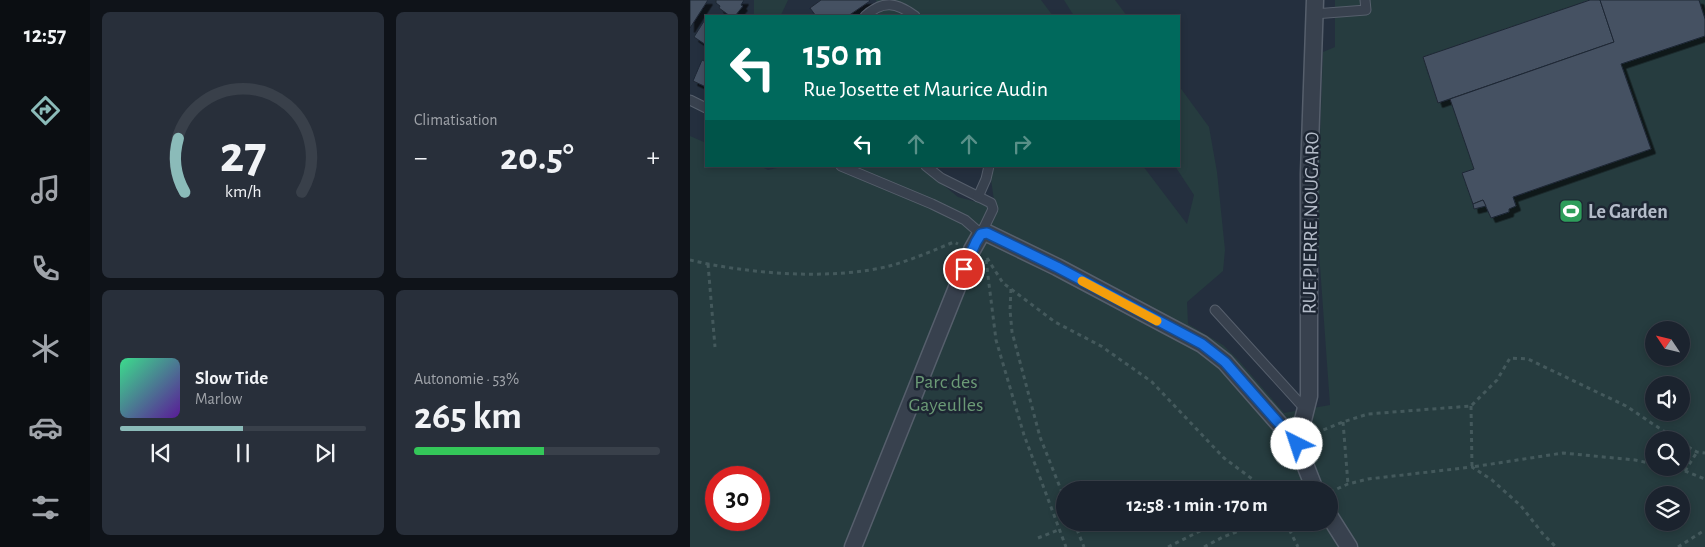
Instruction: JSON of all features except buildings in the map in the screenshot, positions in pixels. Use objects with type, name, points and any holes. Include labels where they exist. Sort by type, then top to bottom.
[{"type":"street","name":"RUE PIERRE NOUGARO","points":[[1297,444],[1309,396],[1309,174],[1315,7]]},
{"type":"street","points":[[853,547],[972,250],[981,234],[987,233],[1057,267],[1202,344],[1225,362],[1297,444],[1311,481]]},
{"type":"street","points":[[1338,530],[1349,547]]},
{"type":"lane","points":[[1315,7],[1366,10],[1365,0]]},
{"type":"lane","points":[[866,15],[882,4],[896,3],[914,15]]},
{"type":"lane","points":[[690,100],[705,108]]},
{"type":"lane","points":[[843,167],[965,220],[981,234],[993,209],[991,203],[941,178],[927,167]]},
{"type":"lane","points":[[978,197],[989,167]]},
{"type":"lane","points":[[1215,310],[1306,410]]},
{"type":"path","points":[[690,260],[708,264],[796,274],[815,274],[851,272],[891,265],[954,242],[972,250]]},
{"type":"path","points":[[1056,524],[1024,435],[996,340],[986,256],[1004,283],[1011,289],[1055,322],[1101,346],[1152,382],[1224,458],[1255,481]]},
{"type":"path","points":[[708,264],[714,347]]},
{"type":"path","points":[[1011,289],[1012,332],[1040,437],[1057,481]]},
{"type":"path","points":[[1297,444],[1323,429],[1368,414],[1471,406],[1497,380],[1510,358],[1528,359],[1626,406],[1664,431]]},
{"type":"path","points":[[1471,406],[1472,467]]},
{"type":"path","points":[[1343,422],[1348,484]]},
{"type":"path","points":[[1690,448],[1697,452],[1705,453]]},
{"type":"path","points":[[1690,463],[1697,452]]},
{"type":"path","points":[[1338,488],[1368,479],[1472,467],[1563,453],[1645,462]]},
{"type":"path","points":[[1472,467],[1492,480],[1521,506],[1556,547]]},
{"type":"path","points":[[1690,473],[1705,479]]},
{"type":"path","points":[[1678,547],[1705,530]]},
{"type":"path","points":[[1038,538],[1056,531]]},
{"type":"path","points":[[1058,531],[1066,547]]},
{"type":"path","points":[[1078,531],[1084,547]]},
{"type":"path","points":[[1168,547],[1200,531]]},
{"type":"path","points":[[1204,547],[1239,531]]},
{"type":"path","points":[[1290,531],[1298,547]]},
{"type":"green space","points":[[754,0],[788,0],[781,15],[754,15]]},
{"type":"green space","points":[[876,0],[1041,0],[1052,15],[879,15]]},
{"type":"green space","points":[[1064,0],[1115,0],[1126,15],[1073,15]]},
{"type":"green space","name":"Parc des Gayeulles","points":[[1335,0],[1705,0],[1705,547],[690,547],[690,136],[705,143],[705,167],[762,167],[768,170],[782,167],[921,167],[958,197],[995,207],[989,167],[1144,167],[1187,224],[1194,195],[1176,167],[1180,167],[1180,87],[1209,127],[1217,172],[1225,250],[1223,271],[1187,302],[1188,324],[1223,345],[1284,413],[1330,405],[1317,224],[1323,52],[1335,47]]},
{"type":"slow traffic","points":[[1082,281],[1157,321]]},
{"type":"place","name":"Le Garden","points":[[1571,211]]},
{"type":"route","points":[[964,269],[981,234],[987,233],[1057,267],[1202,344],[1225,362],[1297,444]]}]
